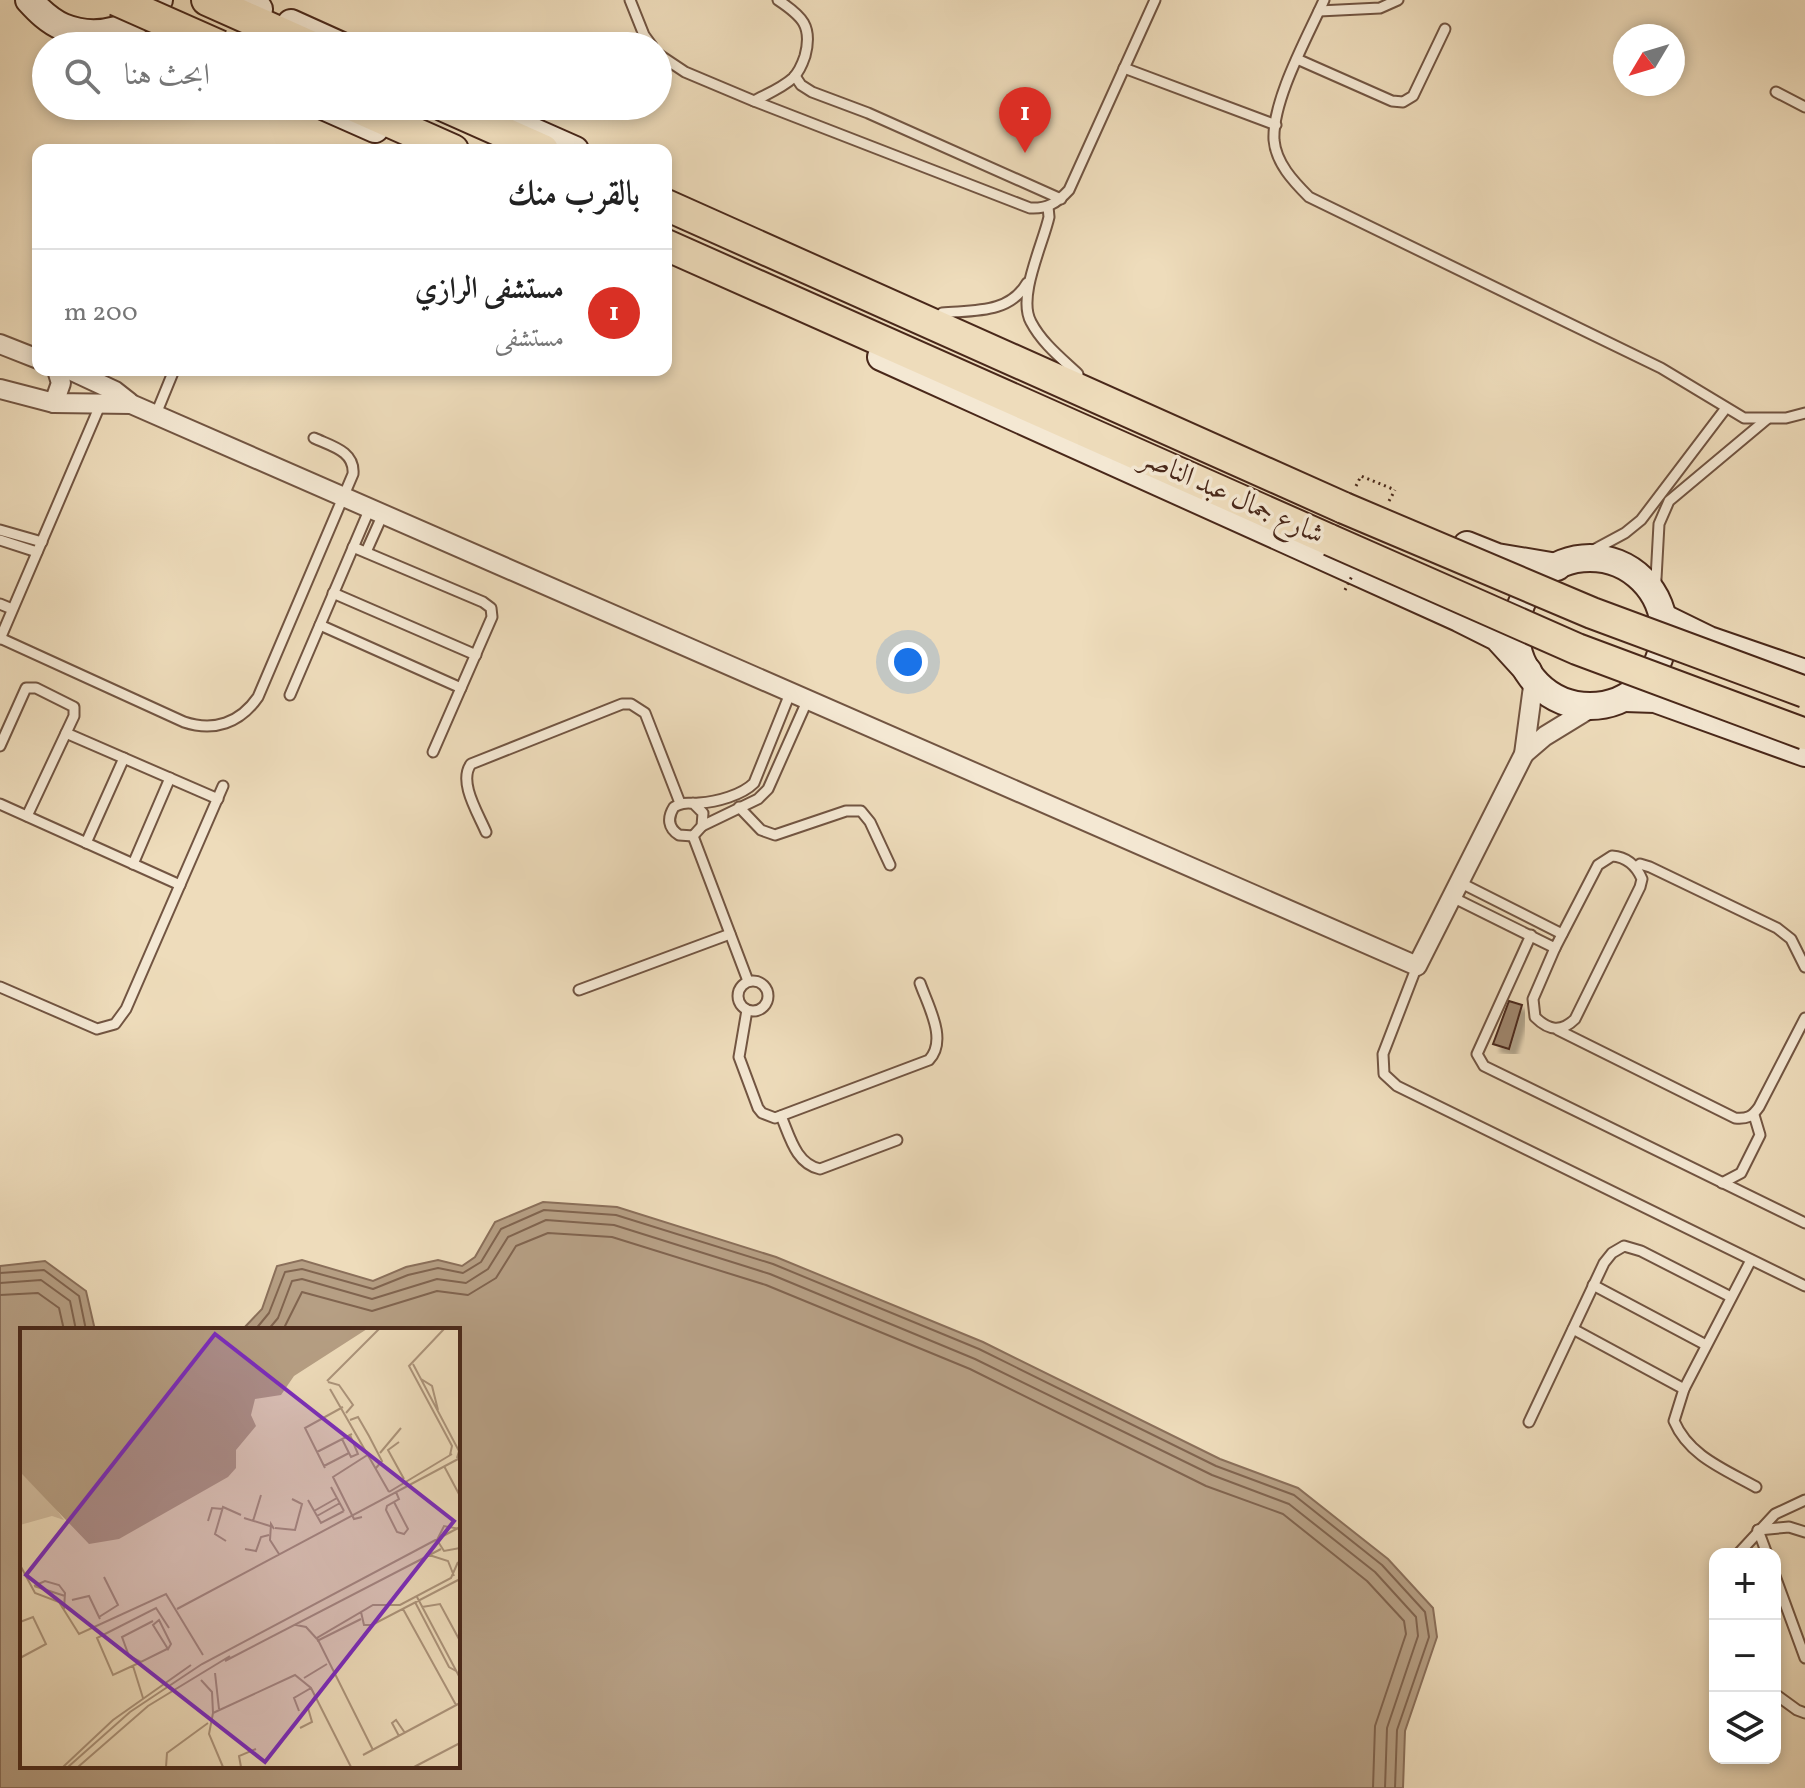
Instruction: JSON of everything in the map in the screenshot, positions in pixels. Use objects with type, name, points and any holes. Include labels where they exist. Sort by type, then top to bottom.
[{"type":"highway","points":[[207,0],[279,32]]},
{"type":"highway","points":[[122,13],[178,32]]},
{"type":"highway","points":[[386,120],[440,144]]},
{"type":"highway","points":[[476,120],[530,144]]},
{"type":"highway","name":"شارع جمال عبد الناصر","points":[[672,208],[1426,544],[1592,613],[1805,692]]},
{"type":"highway","name":"شارع جمال عبد الناصر","points":[[672,248],[1577,649],[1805,734]]},
{"type":"main road","points":[[29,0],[44,16],[63,27],[81,32]]},
{"type":"main road","points":[[108,32],[122,13],[153,9],[159,0]]},
{"type":"main road","points":[[250,3],[312,32]]},
{"type":"main road","points":[[122,13],[160,32]]},
{"type":"main road","points":[[354,120],[408,144]]},
{"type":"main road","points":[[508,120],[562,144]]},
{"type":"main road","points":[[672,194],[1497,557],[1565,564],[1590,558],[1616,563],[1638,577],[1658,607],[1664,636],[1657,663],[1641,686],[1625,698]]},
{"type":"main road","points":[[672,263],[1459,618],[1497,637],[1548,693],[1565,702],[1594,706],[1625,698],[1655,699],[1805,753]]},
{"type":"main road","points":[[1531,675],[1517,643],[1519,612],[1533,585],[1565,564]]},
{"type":"main road","points":[[1658,607],[1709,640],[1805,673]]},
{"type":"street","points":[[0,344],[32,357]]},
{"type":"street","points":[[54,403],[66,376]]},
{"type":"street","points":[[81,376],[115,391],[131,404],[1417,966],[1524,754],[1531,675]]},
{"type":"street","points":[[0,389],[54,403],[131,404]]},
{"type":"street","points":[[1524,754],[1545,736],[1594,706]]},
{"type":"lane","points":[[630,0],[643,32]]},
{"type":"lane","points":[[754,101],[795,76],[802,67],[809,41],[808,30],[800,17],[778,0]]},
{"type":"lane","points":[[672,63],[685,72],[754,101],[1030,208],[1048,207],[1061,199],[1075,180],[1155,0]]},
{"type":"lane","points":[[1324,0],[1297,59],[1274,140],[1280,162],[1309,197],[1661,368],[1744,418],[1767,419],[1805,413]]},
{"type":"lane","points":[[1319,11],[1380,8],[1398,0]]},
{"type":"lane","points":[[1297,59],[1392,101],[1403,102],[1413,96],[1445,29]]},
{"type":"lane","points":[[1124,68],[1276,125]]},
{"type":"lane","points":[[795,76],[801,85],[812,92],[868,113],[1061,199]]},
{"type":"lane","points":[[1776,92],[1805,107]]},
{"type":"lane","points":[[1048,207],[1049,217],[1026,301],[1029,319],[1043,340],[1078,374]]},
{"type":"lane","points":[[942,313],[1007,305],[1020,294],[1032,274]]},
{"type":"lane","points":[[156,414],[172,376]]},
{"type":"lane","points":[[101,402],[0,638],[184,722],[205,727],[226,724],[244,713],[258,697],[353,474],[352,460],[343,451],[314,438]]},
{"type":"lane","points":[[1565,564],[1625,533],[1641,520],[1726,408]]},
{"type":"lane","points":[[1658,607],[1659,524],[1669,501],[1767,419]]},
{"type":"lane","points":[[290,695],[353,547],[377,511]]},
{"type":"lane","points":[[366,552],[377,511]]},
{"type":"lane","points":[[0,530],[42,542]]},
{"type":"lane","points":[[0,540],[37,552]]},
{"type":"lane","points":[[353,547],[487,604],[492,617],[433,752]]},
{"type":"lane","points":[[333,593],[476,655]]},
{"type":"lane","points":[[0,604],[12,609]]},
{"type":"lane","points":[[320,625],[461,688]]},
{"type":"lane","points":[[0,746],[24,693],[31,686],[74,707],[76,711],[27,816]]},
{"type":"lane","points":[[693,836],[679,835],[670,826],[670,812],[680,803],[716,801],[745,790],[754,783],[799,695]]},
{"type":"lane","points":[[693,836],[702,826],[758,799],[772,783],[799,695]]},
{"type":"lane","points":[[486,832],[467,783],[467,770],[471,764],[622,704],[631,704],[645,713],[680,803]]},
{"type":"lane","points":[[66,733],[218,799]]},
{"type":"lane","points":[[86,843],[124,758]]},
{"type":"lane","points":[[133,864],[170,778]]},
{"type":"lane","points":[[0,987],[88,1026],[107,1028],[122,1018],[223,786]]},
{"type":"lane","points":[[693,803],[703,813],[702,826]]},
{"type":"lane","points":[[0,804],[180,885]]},
{"type":"lane","points":[[739,807],[761,830],[775,835],[846,811],[861,811],[870,822],[890,865]]},
{"type":"lane","points":[[693,836],[748,981]]},
{"type":"lane","points":[[1558,1030],[1575,1019],[1640,887],[1642,879],[1636,867],[1621,857],[1612,856],[1598,865],[1555,948],[1533,999],[1535,1017],[1541,1023],[1735,1118],[1754,1115]]},
{"type":"lane","points":[[1636,867],[1640,864],[1650,867],[1777,928],[1805,946]]},
{"type":"lane","points":[[1456,890],[1562,934]]},
{"type":"lane","points":[[1456,890],[1555,948]]},
{"type":"lane","points":[[579,990],[730,934]]},
{"type":"lane","points":[[1531,935],[1477,1054],[1484,1066],[1805,1223]]},
{"type":"lane","points":[[1791,939],[1805,967]]},
{"type":"lane","points":[[1417,966],[1383,1054],[1384,1074],[1397,1086],[1805,1286]]},
{"type":"lane","points":[[748,981],[760,982],[768,990],[769,997],[764,1007],[747,1010],[739,1001],[739,989],[748,981]]},
{"type":"lane","points":[[747,1010],[739,1048],[742,1066],[762,1113],[775,1118],[929,1060],[938,1045],[938,1036],[920,983]]},
{"type":"lane","points":[[1722,1183],[1741,1173],[1760,1135],[1754,1115],[1805,1018]]},
{"type":"lane","points":[[781,1116],[799,1156],[811,1167],[820,1169],[897,1140]]},
{"type":"lane","points":[[1529,1422],[1593,1285],[1612,1253],[1624,1246],[1641,1251],[1731,1297]]},
{"type":"lane","points":[[1751,1260],[1684,1389],[1674,1421],[1680,1436],[1697,1455],[1756,1487]]},
{"type":"lane","points":[[1593,1285],[1706,1345]]},
{"type":"lane","points":[[1573,1329],[1684,1389]]},
{"type":"lane","points":[[1743,1548],[1775,1514],[1805,1500]]},
{"type":"lane","points":[[1758,1530],[1789,1527],[1805,1532]]},
{"type":"lane","points":[[1758,1530],[1765,1548]]},
{"type":"lane","points":[[1781,1592],[1805,1658]]},
{"type":"lane","points":[[1781,1698],[1805,1713]]},
{"type":"path","points":[[1351,495],[1361,476],[1395,490]]},
{"type":"water","points":[[543,1202],[617,1207],[776,1257],[983,1342],[1220,1459],[1298,1488],[1388,1559],[1433,1608],[1437,1637],[1405,1731],[1403,1788],[0,1788],[0,1266],[45,1261],[86,1291],[95,1328],[20,1328],[20,1768],[460,1768],[460,1328],[244,1328],[262,1309],[277,1266],[302,1260],[373,1281],[406,1267],[438,1260],[462,1266],[475,1257],[495,1222]]},
{"type":"building","points":[[1509,1001],[1522,1005],[1509,1049],[1493,1044]]},
{"type":"place","name":"مستشفى الرازي","points":[[1025,153]]}]
